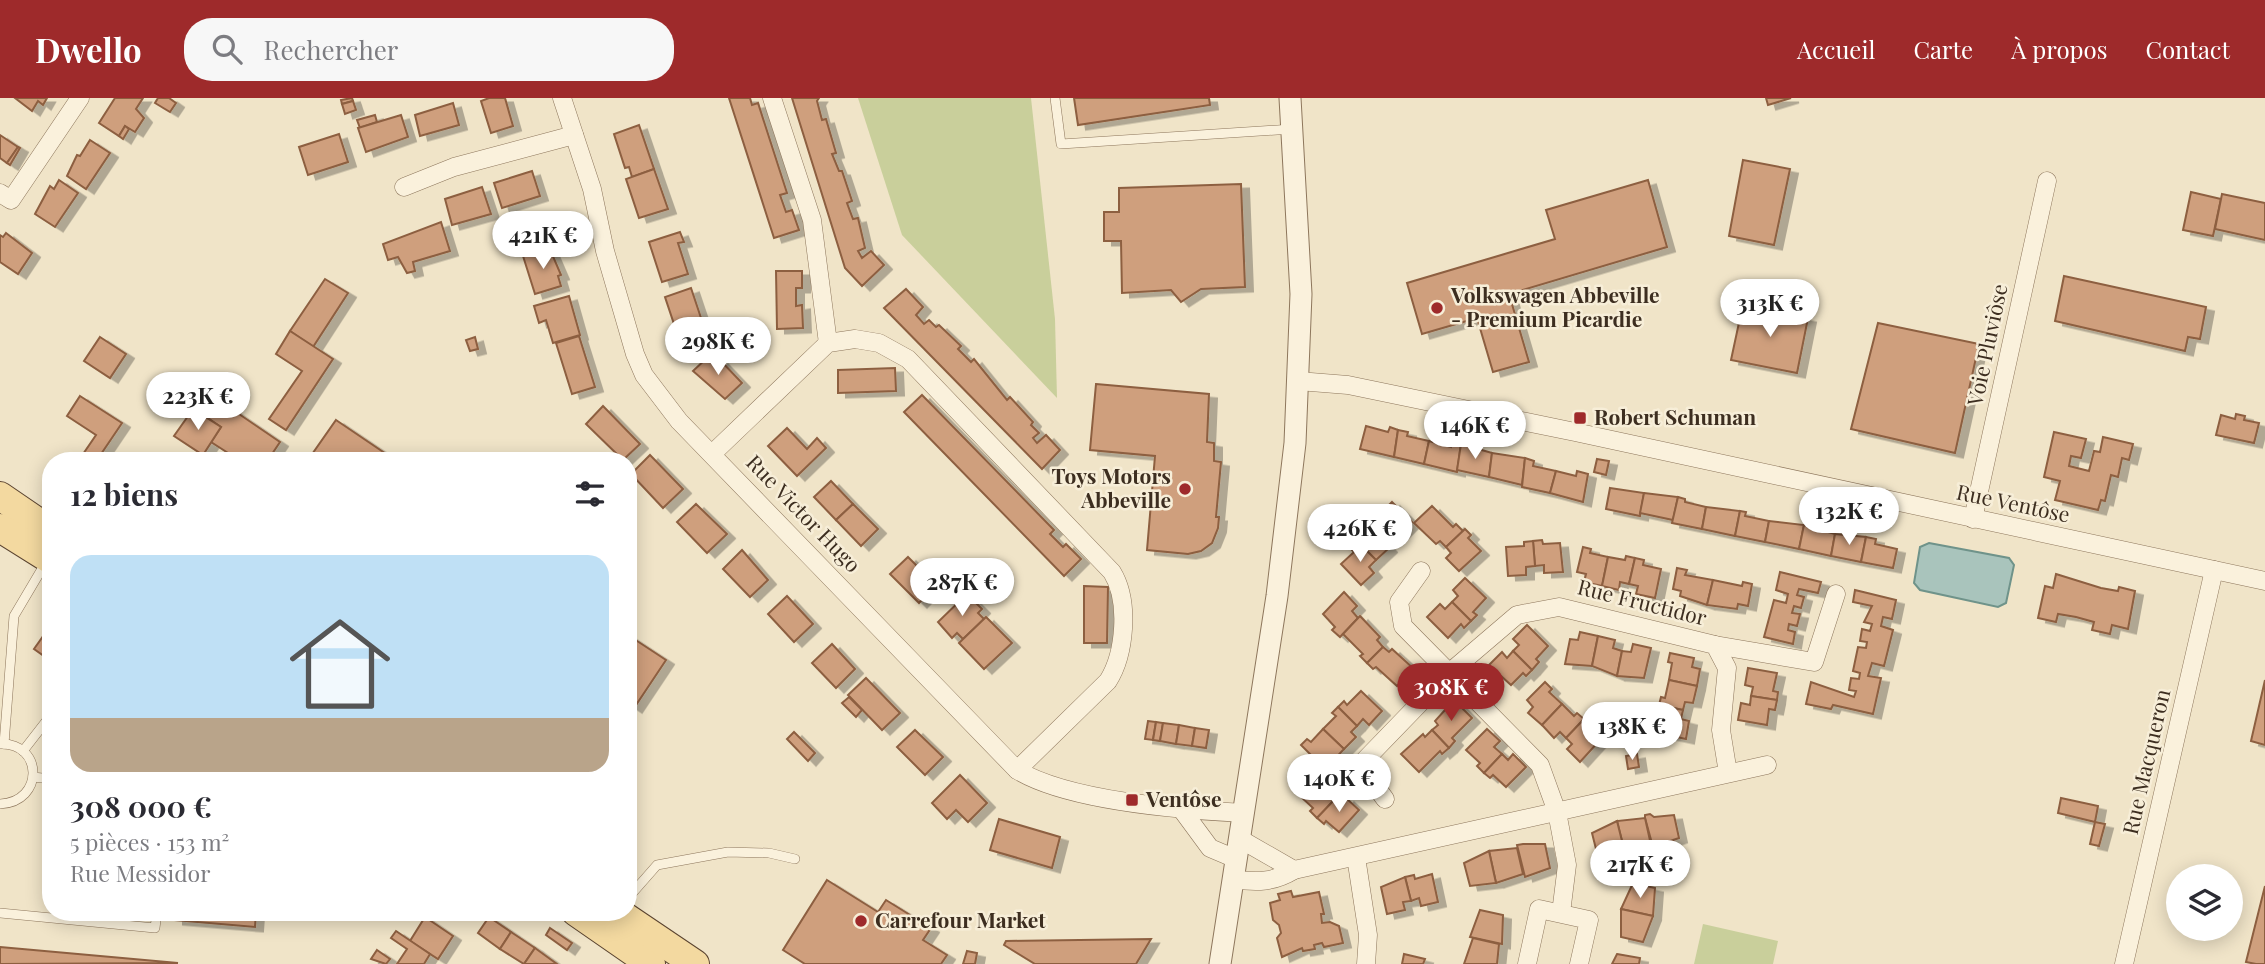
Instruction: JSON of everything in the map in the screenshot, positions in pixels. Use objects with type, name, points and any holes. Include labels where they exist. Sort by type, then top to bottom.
[{"type":"main road","points":[[0,496],[42,525]]},
{"type":"main road","points":[[0,528],[42,554]]},
{"type":"main road","points":[[589,921],[651,964]]},
{"type":"main road","points":[[632,921],[695,964]]},
{"type":"street","points":[[0,193],[10,200],[80,98]]},
{"type":"street","name":"Rue Victor Hugo","points":[[562,98],[592,190],[605,251],[644,375],[679,421],[713,453],[1017,770],[1053,787],[1182,810],[1244,813]]},
{"type":"street","points":[[772,98],[811,220],[828,343]]},
{"type":"street","points":[[1220,964],[1285,534],[1298,381],[1300,274],[1290,98]]},
{"type":"street","points":[[404,187],[454,167],[574,135]]},
{"type":"street","name":"Voie Pluviôse","points":[[1973,519],[2046,181]]},
{"type":"street","points":[[713,453],[828,343],[855,339],[879,343],[908,359],[1112,572],[1120,584],[1118,666],[1108,681],[1017,770]]},
{"type":"street","name":"Rue Ventôse","points":[[1298,381],[1375,391],[2265,581]]},
{"type":"street","name":"Rue Macqueron","points":[[2124,964],[2214,570]]},
{"type":"street","points":[[1421,572],[1399,603],[1404,626],[1540,765],[1557,812],[1567,865],[1561,914]]},
{"type":"street","points":[[1715,645],[1814,662],[1836,594]]},
{"type":"street","name":"Rue Fructidor","points":[[1385,799],[1360,765],[1449,673],[1517,615],[1559,607],[1715,645],[1727,668],[1721,730],[1728,774]]},
{"type":"street","points":[[1237,859],[1254,882],[1278,880],[1294,870],[1768,765]]},
{"type":"street","points":[[1182,810],[1210,848],[1237,859],[1294,870]]},
{"type":"street","points":[[1356,857],[1368,935],[1366,964]]},
{"type":"street","points":[[1527,964],[1539,909],[1589,920],[1579,964]]},
{"type":"lane","points":[[1055,98],[1061,144],[1293,129]]},
{"type":"lane","points":[[0,804],[18,800],[31,786],[33,777],[29,758],[23,751],[2,744],[14,616],[42,572]]},
{"type":"lane","points":[[23,751],[42,727]]},
{"type":"lane","points":[[33,777],[42,778]]},
{"type":"lane","points":[[637,888],[657,865],[728,852],[769,853],[795,859]]},
{"type":"lane","points":[[0,913],[42,917]]},
{"type":"lane","points":[[83,921],[155,928],[156,921]]},
{"type":"green space","points":[[858,98],[1031,98],[1055,319],[1057,398],[902,235]]},
{"type":"green space","points":[[1703,924],[1778,941],[1773,964],[1694,964]]},
{"type":"water","points":[[1929,543],[2009,558],[2014,565],[2006,603],[1998,607],[1920,590],[1914,583],[1920,547]]},
{"type":"building","points":[[15,98],[47,98],[43,105],[38,101],[32,111]]},
{"type":"building","points":[[115,98],[143,98],[136,109],[144,118],[135,132],[125,126],[119,136],[99,123]]},
{"type":"building","points":[[158,98],[169,98],[176,103],[170,112],[155,103]]},
{"type":"building","points":[[352,98],[353,101],[342,104],[341,100]]},
{"type":"building","points":[[505,98],[513,126],[491,133],[481,101]]},
{"type":"building","points":[[729,98],[750,98],[752,105],[758,103],[787,193],[780,195],[786,212],[792,210],[799,230],[774,238]]},
{"type":"building","points":[[792,98],[819,98],[817,101],[822,120],[826,119],[836,153],[832,154],[839,171],[842,171],[852,201],[847,203],[853,219],[858,218],[865,248],[858,251],[862,258],[871,251],[884,265],[862,286],[845,268]]},
{"type":"building","points":[[1074,98],[1209,98],[1210,105],[1078,125]]},
{"type":"building","points":[[1766,98],[1791,98],[1768,105]]},
{"type":"building","points":[[353,101],[356,110],[345,114],[342,104]]},
{"type":"building","points":[[453,103],[459,125],[420,136],[415,115]]},
{"type":"building","points":[[375,115],[377,122],[360,128],[357,120]]},
{"type":"building","points":[[401,115],[408,137],[366,152],[358,128]]},
{"type":"building","points":[[639,125],[654,169],[632,177],[629,167],[625,168],[614,134]]},
{"type":"building","points":[[125,126],[129,129],[123,139],[119,136]]},
{"type":"building","points":[[339,134],[348,162],[308,175],[299,147]]},
{"type":"building","points":[[0,135],[18,147],[7,163],[0,158]]},
{"type":"building","points":[[90,140],[110,153],[86,189],[67,176],[77,155],[80,156]]},
{"type":"building","points":[[18,147],[20,148],[10,165],[7,163]]},
{"type":"building","points":[[1743,160],[1790,169],[1774,245],[1729,236]]},
{"type":"building","points":[[654,169],[668,209],[639,218],[626,179]]},
{"type":"building","points":[[532,171],[540,196],[502,208],[494,183]]},
{"type":"building","points":[[59,180],[78,193],[55,227],[35,214],[50,186],[54,189]]},
{"type":"building","points":[[1648,180],[1667,247],[1509,294],[1529,362],[1493,372],[1477,318],[1422,334],[1407,283],[1555,239],[1546,210]]},
{"type":"building","points":[[1241,184],[1245,287],[1201,289],[1181,302],[1171,290],[1122,293],[1121,241],[1104,241],[1104,212],[1119,212],[1119,188]]},
{"type":"building","points":[[482,187],[491,214],[452,225],[445,199]]},
{"type":"building","points":[[2191,192],[2221,199],[2213,236],[2183,230]]},
{"type":"building","points":[[2222,194],[2265,203],[2265,240],[2215,229]]},
{"type":"building","points":[[441,222],[450,251],[413,262],[415,271],[407,273],[398,257],[388,260],[383,244]]},
{"type":"building","points":[[680,232],[684,242],[678,243],[688,274],[662,282],[649,242]]},
{"type":"building","points":[[6,233],[32,253],[18,274],[0,262],[0,235],[3,237]]},
{"type":"building","points":[[549,247],[561,275],[558,276],[561,286],[535,294],[523,256]]},
{"type":"building","points":[[776,271],[802,271],[802,288],[796,288],[796,306],[802,305],[803,328],[777,329]]},
{"type":"building","points":[[2064,276],[2206,307],[2200,339],[2188,337],[2185,351],[2055,321]]},
{"type":"building","points":[[325,279],[348,293],[313,347],[290,331]]},
{"type":"building","points":[[691,288],[707,336],[681,345],[665,297]]},
{"type":"building","points":[[906,289],[923,307],[916,315],[924,324],[929,320],[936,327],[939,325],[961,346],[958,349],[971,362],[974,359],[1007,400],[1010,397],[1033,422],[1031,425],[1039,433],[1033,438],[1037,443],[1046,435],[1060,450],[1042,469],[884,308]]},
{"type":"building","points":[[569,296],[580,335],[553,343],[546,320],[539,323],[534,306]]},
{"type":"building","points":[[1743,304],[1808,318],[1797,373],[1731,360]]},
{"type":"building","points":[[1878,323],[1979,344],[1955,453],[1851,429]]},
{"type":"building","points":[[290,331],[333,359],[286,430],[269,419],[302,371],[276,354]]},
{"type":"building","points":[[579,336],[595,387],[572,394],[556,343]]},
{"type":"building","points":[[100,337],[126,354],[110,378],[84,361]]},
{"type":"building","points":[[475,337],[478,349],[470,351],[466,340]]},
{"type":"building","points":[[708,357],[715,365],[720,360],[742,383],[725,399],[693,371]]},
{"type":"building","points":[[895,368],[896,391],[838,393],[838,370]]},
{"type":"building","name":"Toys Motors Abbeville","points":[[1096,384],[1209,394],[1207,442],[1214,443],[1214,461],[1221,462],[1216,517],[1219,517],[1212,543],[1201,551],[1188,554],[1147,550],[1155,456],[1090,450]]},
{"type":"building","points":[[922,395],[1054,530],[1050,534],[1063,547],[1066,544],[1081,559],[1064,576],[904,412]]},
{"type":"building","points":[[80,396],[122,423],[102,452],[84,452],[96,435],[67,416]]},
{"type":"building","points":[[214,397],[280,442],[273,452],[227,452],[211,442],[221,427],[202,414]]},
{"type":"building","points":[[603,406],[640,444],[632,452],[615,452],[586,424]]},
{"type":"building","points":[[193,409],[221,427],[205,452],[198,452],[174,436]]},
{"type":"building","points":[[2236,414],[2245,416],[2244,420],[2259,423],[2254,443],[2216,435],[2221,415],[2235,419]]},
{"type":"building","points":[[336,420],[383,452],[314,452]]},
{"type":"building","points":[[1366,426],[1388,432],[1390,427],[1398,430],[1394,457],[1360,449]]},
{"type":"building","points":[[787,428],[807,449],[817,438],[826,448],[797,476],[768,446]]},
{"type":"building","points":[[1398,430],[1408,432],[1407,436],[1429,441],[1424,464],[1394,457]]},
{"type":"building","points":[[2054,432],[2086,439],[2081,458],[2071,456],[2069,466],[2089,471],[2094,451],[2100,452],[2103,437],[2133,444],[2129,460],[2122,458],[2118,477],[2111,475],[2105,501],[2101,500],[2098,510],[2055,500],[2060,481],[2044,477]]},
{"type":"building","points":[[1429,441],[1451,447],[1452,442],[1461,444],[1457,472],[1424,464]]},
{"type":"building","points":[[1461,444],[1492,453],[1489,477],[1457,470]]},
{"type":"building","points":[[1492,453],[1525,458],[1522,485],[1489,477]]},
{"type":"building","points":[[650,455],[683,489],[663,508],[637,480],[637,468]]},
{"type":"building","points":[[1525,458],[1534,461],[1533,466],[1556,471],[1550,493],[1522,487]]},
{"type":"building","points":[[1597,459],[1609,461],[1606,475],[1594,472]]},
{"type":"building","points":[[1556,471],[1576,476],[1577,471],[1588,474],[1583,502],[1550,493]]},
{"type":"building","points":[[831,481],[853,504],[836,520],[814,497]]},
{"type":"building","points":[[1610,488],[1644,493],[1640,516],[1606,509]]},
{"type":"building","points":[[1644,493],[1678,497],[1673,520],[1640,513]]},
{"type":"building","points":[[1678,497],[1685,499],[1685,502],[1706,507],[1702,529],[1672,523]]},
{"type":"building","points":[[1392,502],[1412,522],[1400,534],[1395,529],[1388,536],[1370,517],[1376,511],[1380,514]]},
{"type":"building","points":[[696,504],[727,534],[707,553],[677,522]]},
{"type":"building","points":[[853,504],[878,529],[861,546],[836,520]]},
{"type":"building","points":[[1432,506],[1453,527],[1456,524],[1463,531],[1446,547],[1440,541],[1436,544],[1414,523]]},
{"type":"building","points":[[1706,507],[1740,511],[1735,536],[1702,529]]},
{"type":"building","points":[[1740,511],[1746,512],[1745,516],[1769,521],[1765,542],[1735,536]]},
{"type":"building","points":[[1370,517],[1388,536],[1382,541],[1389,548],[1376,560],[1354,538],[1367,526],[1364,523]]},
{"type":"building","points":[[1769,521],[1804,525],[1799,549],[1765,542]]},
{"type":"building","points":[[1804,525],[1835,534],[1831,556],[1799,549]]},
{"type":"building","points":[[1465,529],[1471,535],[1468,538],[1481,551],[1459,571],[1446,558],[1451,553],[1446,547]]},
{"type":"building","points":[[1835,534],[1866,537],[1861,562],[1831,556]]},
{"type":"building","points":[[1866,537],[1876,539],[1875,544],[1897,549],[1893,568],[1861,562]]},
{"type":"building","points":[[1542,540],[1543,544],[1560,543],[1563,572],[1544,573],[1544,565],[1535,566],[1533,541]]},
{"type":"building","points":[[1533,541],[1535,566],[1526,567],[1526,575],[1508,576],[1506,547],[1524,546],[1524,542]]},
{"type":"building","points":[[1358,542],[1376,560],[1369,567],[1374,573],[1361,585],[1341,564],[1354,552],[1351,549]]},
{"type":"building","points":[[1583,547],[1591,549],[1590,553],[1608,557],[1602,586],[1584,582],[1586,574],[1577,572]]},
{"type":"building","points":[[742,550],[768,580],[750,597],[723,569]]},
{"type":"building","points":[[1626,556],[1635,558],[1629,584],[1620,582],[1619,590],[1602,586],[1608,557],[1625,560]]},
{"type":"building","points":[[908,557],[936,585],[919,603],[890,574]]},
{"type":"building","points":[[1635,558],[1644,560],[1643,565],[1661,569],[1655,598],[1636,594],[1638,586],[1629,584]]},
{"type":"building","points":[[1677,568],[1687,570],[1685,575],[1713,580],[1707,605],[1680,596],[1681,591],[1673,589]]},
{"type":"building","points":[[1780,572],[1821,582],[1818,593],[1799,589],[1797,595],[1804,597],[1801,608],[1794,606],[1792,613],[1800,614],[1797,626],[1789,624],[1788,630],[1795,632],[1793,644],[1764,637],[1774,600],[1786,603],[1788,594],[1776,590]]},
{"type":"building","points":[[2056,574],[2101,588],[2118,591],[2119,587],[2135,591],[2128,629],[2112,625],[2110,634],[2092,630],[2094,622],[2076,617],[2058,614],[2056,622],[2038,618],[2045,586],[2053,588]]},
{"type":"building","points":[[1465,578],[1486,598],[1473,612],[1477,615],[1471,621],[1452,602],[1458,596],[1453,590]]},
{"type":"building","points":[[1713,580],[1742,586],[1743,582],[1752,584],[1748,606],[1738,604],[1737,609],[1707,605]]},
{"type":"building","points":[[1084,586],[1108,587],[1107,643],[1084,643]]},
{"type":"building","points":[[1855,590],[1896,600],[1892,619],[1883,617],[1881,626],[1893,630],[1884,666],[1872,663],[1868,676],[1881,678],[1873,714],[1833,705],[1831,709],[1806,704],[1811,682],[1854,697],[1856,691],[1849,690],[1851,678],[1859,679],[1860,673],[1853,671],[1858,647],[1866,648],[1867,642],[1860,641],[1862,629],[1870,631],[1872,624],[1864,622],[1872,606],[1853,602]]},
{"type":"building","points":[[1344,592],[1357,606],[1352,611],[1358,618],[1340,637],[1332,630],[1335,627],[1323,614]]},
{"type":"building","points":[[967,594],[982,609],[978,613],[984,619],[963,639],[957,633],[952,638],[938,622]]},
{"type":"building","points":[[787,596],[813,624],[794,642],[768,614]]},
{"type":"building","points":[[1452,602],[1471,621],[1464,628],[1461,624],[1448,638],[1427,617],[1440,604],[1445,609]]},
{"type":"building","points":[[1360,616],[1380,637],[1377,640],[1383,647],[1367,663],[1360,656],[1363,654],[1343,634]]},
{"type":"building","points":[[986,617],[1012,643],[984,669],[959,643]]},
{"type":"building","points":[[1527,625],[1548,646],[1536,659],[1539,662],[1532,670],[1513,651],[1519,645],[1513,639]]},
{"type":"building","points":[[1580,632],[1598,636],[1592,666],[1565,664],[1570,639],[1578,640]]},
{"type":"building","points":[[1598,636],[1615,640],[1613,648],[1622,651],[1617,676],[1592,666]]},
{"type":"building","points":[[42,638],[42,655],[34,649]]},
{"type":"building","points":[[637,641],[666,660],[637,704]]},
{"type":"building","points":[[832,644],[855,669],[836,688],[812,663]]},
{"type":"building","points":[[1633,644],[1651,648],[1644,678],[1617,676],[1622,651],[1631,652]]},
{"type":"building","points":[[1383,647],[1389,652],[1392,649],[1414,669],[1397,686],[1376,667],[1373,669],[1367,663]]},
{"type":"building","points":[[1513,651],[1532,670],[1526,676],[1523,673],[1511,685],[1489,665],[1502,652],[1507,658]]},
{"type":"building","points":[[1670,653],[1694,658],[1692,667],[1700,669],[1697,686],[1669,680],[1672,663],[1668,662]]},
{"type":"building","points":[[1748,668],[1777,673],[1773,691],[1778,692],[1777,700],[1751,696],[1753,687],[1745,685]]},
{"type":"building","points":[[866,678],[900,713],[882,730],[848,695]]},
{"type":"building","points":[[1669,680],[1697,686],[1693,703],[1685,702],[1683,710],[1659,705],[1661,697],[1665,698]]},
{"type":"building","points":[[2265,680],[2265,745],[2251,741]]},
{"type":"building","points":[[1545,682],[1552,689],[1549,692],[1562,704],[1542,725],[1528,713],[1533,707],[1527,700]]},
{"type":"building","points":[[1361,691],[1382,711],[1369,725],[1363,719],[1357,726],[1338,707],[1344,701],[1347,705]]},
{"type":"building","points":[[1751,696],[1777,700],[1775,710],[1769,709],[1767,725],[1738,720],[1741,703],[1750,705]]},
{"type":"building","points":[[849,697],[862,710],[856,717],[842,703]]},
{"type":"building","points":[[1454,700],[1472,718],[1452,738],[1455,741],[1449,748],[1432,730],[1438,725],[1435,721]]},
{"type":"building","points":[[1562,704],[1574,716],[1577,713],[1584,719],[1566,738],[1560,732],[1554,738],[1542,725]]},
{"type":"building","points":[[1659,705],[1683,710],[1681,719],[1689,721],[1686,739],[1658,733],[1661,715],[1657,714]]},
{"type":"building","points":[[1338,707],[1357,726],[1351,732],[1356,737],[1344,749],[1323,729],[1336,716],[1332,713]]},
{"type":"building","points":[[1584,719],[1590,725],[1587,728],[1600,740],[1580,762],[1567,749],[1572,744],[1566,738]]},
{"type":"building","points":[[1148,721],[1156,722],[1153,740],[1145,739]]},
{"type":"building","points":[[1156,722],[1163,723],[1160,741],[1153,740]]},
{"type":"building","points":[[1163,723],[1179,725],[1176,744],[1160,741]]},
{"type":"building","points":[[1179,725],[1195,728],[1192,746],[1176,744]]},
{"type":"building","points":[[1195,728],[1209,730],[1206,748],[1192,746]]},
{"type":"building","points":[[1323,729],[1344,749],[1332,762],[1327,757],[1320,764],[1301,745],[1307,739],[1311,742]]},
{"type":"building","points":[[1487,729],[1500,741],[1494,747],[1502,754],[1484,773],[1477,766],[1480,763],[1466,750]]},
{"type":"building","points":[[915,730],[943,757],[925,775],[897,747]]},
{"type":"building","points":[[1432,730],[1449,748],[1442,754],[1440,751],[1419,772],[1401,754],[1423,734],[1425,737]]},
{"type":"building","points":[[794,732],[815,753],[808,761],[787,739]]},
{"type":"building","points":[[1502,754],[1508,760],[1513,754],[1526,767],[1506,787],[1493,775],[1490,778],[1484,773]]},
{"type":"building","points":[[1637,754],[1639,767],[1628,769],[1626,756]]},
{"type":"building","points":[[1319,774],[1333,787],[1328,792],[1335,799],[1317,818],[1310,811],[1313,808],[1300,796]]},
{"type":"building","points":[[960,775],[987,803],[968,822],[956,810],[947,819],[932,803]]},
{"type":"building","points":[[1346,798],[1359,810],[1339,832],[1326,821],[1324,824],[1317,818],[1335,799],[1341,804]]},
{"type":"building","points":[[2061,798],[2098,806],[2095,822],[2058,813]]},
{"type":"building","points":[[1645,815],[1654,817],[1674,815],[1679,838],[1653,847],[1645,818]]},
{"type":"building","points":[[1645,818],[1651,845],[1625,853],[1617,821]]},
{"type":"building","points":[[999,819],[1060,837],[1052,868],[990,850]]},
{"type":"building","points":[[1617,821],[1625,853],[1598,857],[1592,833]]},
{"type":"building","points":[[2095,822],[2105,824],[2099,846],[2090,844]]},
{"type":"building","points":[[1545,844],[1550,868],[1525,877],[1517,845]]},
{"type":"building","points":[[1517,848],[1523,874],[1496,883],[1489,851]]},
{"type":"building","points":[[1489,851],[1496,883],[1470,886],[1464,863]]},
{"type":"building","points":[[1432,874],[1438,902],[1421,906],[1419,898],[1411,901],[1405,877],[1414,875],[1415,879]]},
{"type":"building","points":[[1405,877],[1411,901],[1403,902],[1405,910],[1387,914],[1381,887]]},
{"type":"building","name":"Carrefour Market","points":[[827,880],[878,912],[886,900],[931,928],[923,940],[947,955],[941,964],[805,964],[783,950]]},
{"type":"building","points":[[1633,883],[1655,888],[1653,916],[1621,909]]},
{"type":"building","points":[[2265,886],[2265,964],[2256,964],[2246,962]]},
{"type":"building","points":[[1291,891],[1293,897],[1319,892],[1324,914],[1321,914],[1322,923],[1330,922],[1339,926],[1343,943],[1324,947],[1322,943],[1314,945],[1315,949],[1303,951],[1302,948],[1282,957],[1277,938],[1281,933],[1279,925],[1273,920],[1270,903],[1280,900],[1278,894]]},
{"type":"building","points":[[1621,909],[1653,916],[1643,942],[1621,937]]},
{"type":"building","points":[[1480,910],[1503,915],[1502,944],[1470,937]]},
{"type":"building","points":[[186,921],[255,921],[255,927]]},
{"type":"building","points":[[422,921],[431,921],[453,936],[438,959],[410,941]]},
{"type":"building","points":[[486,921],[495,921],[511,932],[500,949],[478,933]]},
{"type":"building","points":[[550,928],[572,943],[567,950],[546,935]]},
{"type":"building","points":[[396,931],[430,954],[424,964],[397,964],[407,949],[391,938]]},
{"type":"building","points":[[511,932],[535,948],[524,964],[500,949]]},
{"type":"building","points":[[1473,938],[1499,944],[1497,964],[1464,964]]},
{"type":"building","points":[[1151,939],[1136,964],[1035,964],[1004,945],[1006,941]]},
{"type":"building","points":[[0,947],[178,963],[0,964]]},
{"type":"building","points":[[535,948],[557,964],[524,964]]},
{"type":"building","points":[[377,950],[390,959],[386,964],[371,959]]},
{"type":"building","points":[[967,951],[977,953],[975,964],[963,964]]},
{"type":"building","points":[[1404,954],[1425,959],[1423,964],[1402,964]]},
{"type":"building","points":[[1617,954],[1640,958],[1639,964],[1612,964]]},
{"type":"place","name":"Volkswagen Abbeville - Premium Picardie","points":[[1437,308]]},
{"type":"place","name":"Robert Schuman","points":[[1580,418]]},
{"type":"place","name":"Toys Motors Abbeville","points":[[1185,489]]},
{"type":"place","name":"Ventôse","points":[[1132,800]]},
{"type":"place","name":"Carrefour Market","points":[[861,921]]}]
